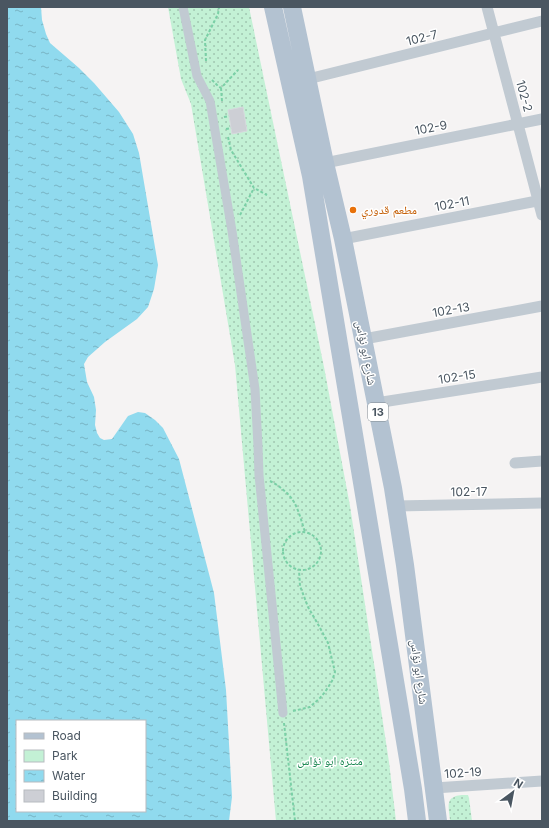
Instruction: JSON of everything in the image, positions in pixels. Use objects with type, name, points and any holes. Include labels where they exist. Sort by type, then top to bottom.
[{"type":"main road","name":"شارع ابو نؤاس","points":[[273,7],[311,176],[417,821]]},
{"type":"main road","name":"شارع ابو نؤاس","points":[[292,7],[325,163],[343,238],[393,488],[405,565],[438,821]]},
{"type":"street","points":[[183,7],[197,76],[210,101],[232,231],[255,389],[259,476],[283,713]]},
{"type":"street","name":"102-2","points":[[487,7],[540,200],[542,215]]},
{"type":"street","name":"102-7","points":[[308,79],[542,22]]},
{"type":"street","name":"102-9","points":[[325,163],[542,120]]},
{"type":"street","name":"102-11","points":[[343,238],[540,200]]},
{"type":"street","name":"102-13","points":[[364,339],[542,306]]},
{"type":"street","name":"102-15","points":[[376,403],[542,377]]},
{"type":"street","points":[[515,463],[542,461]]},
{"type":"street","name":"102-17","points":[[396,506],[542,503]]},
{"type":"street","name":"102-19","points":[[434,788],[542,781]]},
{"type":"path","points":[[206,62],[205,40],[218,14],[219,7]]},
{"type":"path","points":[[222,102],[222,88],[238,70]]},
{"type":"path","points":[[211,78],[218,86],[222,88]]},
{"type":"path","points":[[229,116],[224,117],[231,150],[254,188],[267,195]]},
{"type":"path","points":[[226,129],[231,128]]},
{"type":"path","points":[[232,231],[254,188]]},
{"type":"path","points":[[259,476],[277,485],[293,500],[305,532]]},
{"type":"path","points":[[305,532],[314,536],[320,544],[320,554],[316,563],[308,569],[299,570],[290,566],[284,558],[283,548],[287,539],[295,533],[305,532]]},
{"type":"path","points":[[295,821],[283,713],[310,707],[325,692],[336,672],[328,643],[308,607],[300,586],[299,570]]},
{"type":"green space","name":"متنزه ابو نؤاس","points":[[168,7],[249,7],[324,367],[350,506],[389,762],[396,821],[276,821],[235,365],[191,104],[181,79]]},
{"type":"green space","points":[[468,795],[472,821],[450,821],[449,804],[451,799],[455,796]]},
{"type":"water","points":[[7,7],[41,7],[42,20],[50,43],[94,83],[119,112],[133,134],[139,153],[158,265],[154,289],[148,307],[137,319],[105,342],[88,357],[84,364],[87,382],[94,397],[96,410],[95,425],[100,438],[104,440],[112,439],[128,416],[138,412],[145,413],[163,428],[179,459],[214,593],[226,690],[232,797],[229,821],[7,821]]},
{"type":"building","points":[[243,107],[247,131],[232,134],[228,110]]},
{"type":"place","name":"مطعم قدوري","points":[[353,210]]}]
